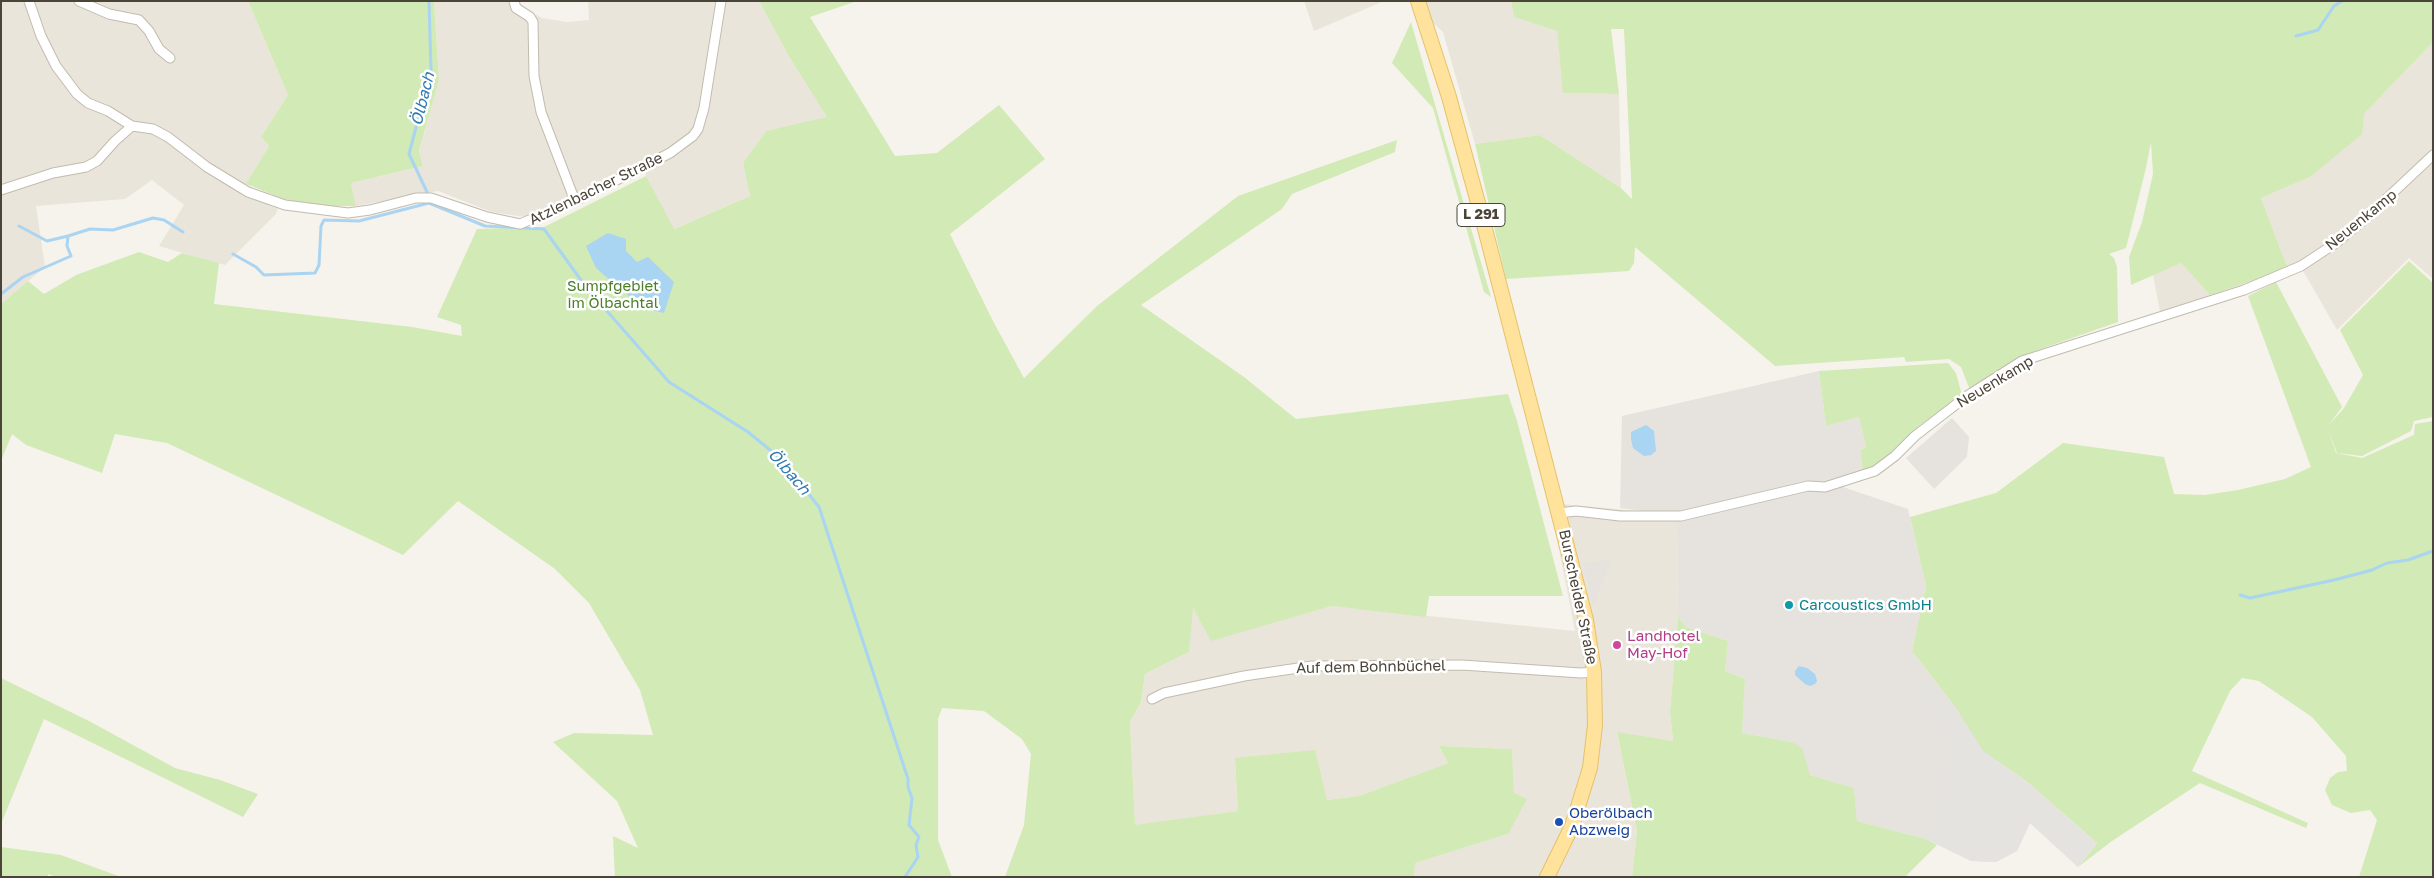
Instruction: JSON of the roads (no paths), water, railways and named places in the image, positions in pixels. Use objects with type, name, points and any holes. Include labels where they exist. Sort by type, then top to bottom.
[{"type":"main road","name":"Burscheider Straße","points":[[1418,3],[1449,97],[1559,513],[1586,620],[1594,672],[1595,725],[1590,768],[1572,826],[1547,877]]},
{"type":"street","name":"Atzlenbacher Straße","points":[[29,1],[41,36],[56,66],[77,94],[88,103],[108,111],[132,126],[144,126],[160,133],[207,167],[248,192],[292,206],[357,212],[416,198],[430,198],[487,217],[520,224],[575,201],[670,153],[693,136],[698,129],[704,108],[720,1]]},
{"type":"street","points":[[79,1],[109,14],[139,20],[149,31],[159,49],[170,58]]},
{"type":"street","points":[[514,1],[516,8],[534,22],[534,76],[541,112],[575,201]]},
{"type":"street","points":[[1,190],[53,173],[86,167],[97,161],[132,126]]},
{"type":"street","name":"Neuenkamp","points":[[1559,513],[1576,511],[1620,516],[1681,516],[1808,486],[1825,487],[1875,471],[1895,456],[1915,436],[1967,396],[2022,361],[2244,290],[2301,266],[2336,243],[2368,217],[2433,155]]},
{"type":"street","name":"Auf dem Bohnbüchel","points":[[1152,699],[1164,693],[1244,676],[1312,666],[1462,665],[1594,672]]},
{"type":"water","points":[[608,233],[626,239],[626,251],[637,262],[648,257],[674,282],[664,313],[643,308],[596,268],[586,246]]},
{"type":"water","points":[[1646,425],[1654,431],[1656,451],[1651,455],[1644,456],[1633,448],[1631,432]]},
{"type":"water","points":[[1799,666],[1807,668],[1815,674],[1817,681],[1815,684],[1810,686],[1805,684],[1795,675],[1795,671]]},
{"type":"waterway","name":"Ölbach","points":[[427,192],[409,154],[431,70],[429,1]]},
{"type":"waterway","points":[[2296,36],[2318,30],[2334,6],[2342,1]]},
{"type":"waterway","name":"Ölbach","points":[[233,254],[256,267],[264,275],[315,273],[319,265],[321,226],[324,220],[359,221],[429,203],[485,226],[544,229],[586,287],[669,382],[748,432],[780,458],[819,507],[908,779],[908,787],[912,798],[909,825],[919,837],[916,845],[918,857],[905,877]]},
{"type":"waterway","points":[[1,294],[23,277],[71,256],[67,246],[68,236],[90,229],[113,230],[153,218],[164,220],[183,232]]},
{"type":"waterway","points":[[19,226],[47,241],[68,236]]},
{"type":"waterway","points":[[2240,595],[2250,598],[2334,580],[2372,570],[2387,563],[2408,560],[2433,551]]},
{"type":"place","name":"Carcoustics GmbH","points":[[1789,605]]},
{"type":"place","name":"Landhotel May-Hof","points":[[1617,645]]},
{"type":"place","name":"Oberölbach Abzweig","points":[[1559,822]]},
{"type":"park label","name":"Sumpfgebiet im Ölbachtal","points":[[613,294]]}]
